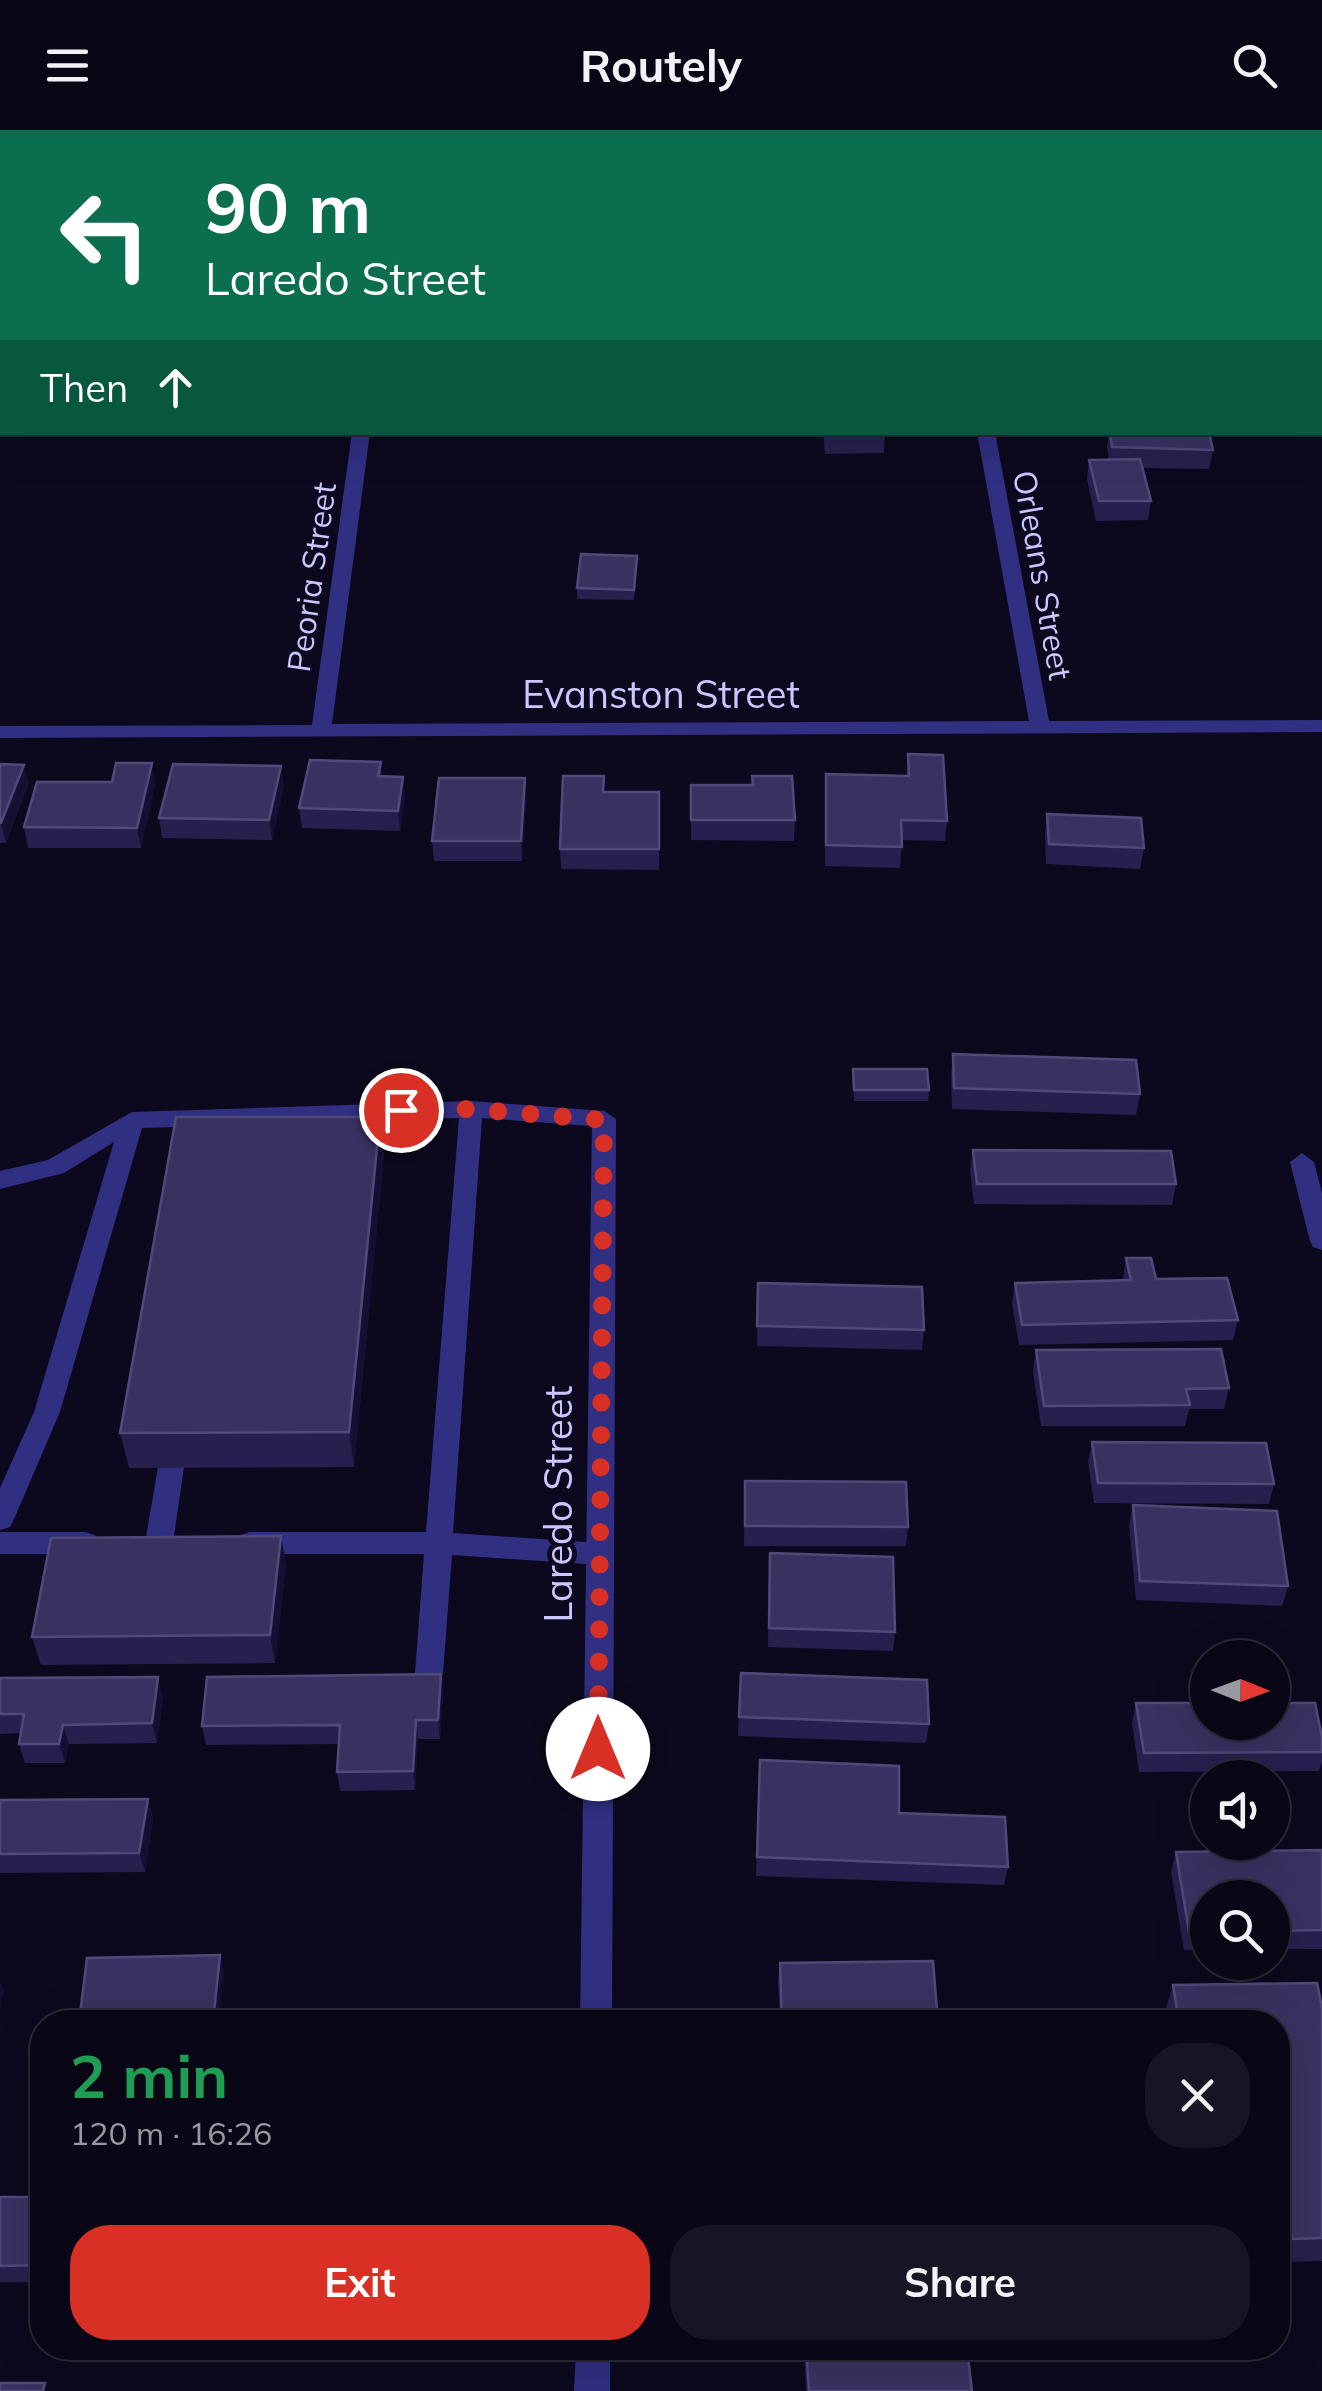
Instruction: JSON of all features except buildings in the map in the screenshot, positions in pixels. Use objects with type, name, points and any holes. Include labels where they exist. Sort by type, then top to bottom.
[{"type":"street","name":"Peoria Street","points":[[321,730],[361,435]]},
{"type":"street","name":"Orleans Street","points":[[987,435],[1040,728]]},
{"type":"street","name":"Evanston Street","points":[[0,732],[1322,726]]},
{"type":"street","name":"Laredo Street","points":[[132,1120],[224,1123],[470,1109],[604,1120],[596,2010]]},
{"type":"street","points":[[429,1673],[470,1109]]},
{"type":"street","points":[[0,1180],[55,1167],[132,1120]]},
{"type":"street","points":[[0,1519],[48,1412],[132,1120]]},
{"type":"street","points":[[1302,1162],[1322,1241]]},
{"type":"street","points":[[0,1543],[149,1543],[171,1467]]},
{"type":"street","points":[[219,1542],[438,1543],[600,1554]]},
{"type":"street","points":[[592,2391],[593,2360]]},
{"type":"route","points":[[401,1110],[470,1109],[604,1120],[598,1749]]}]
